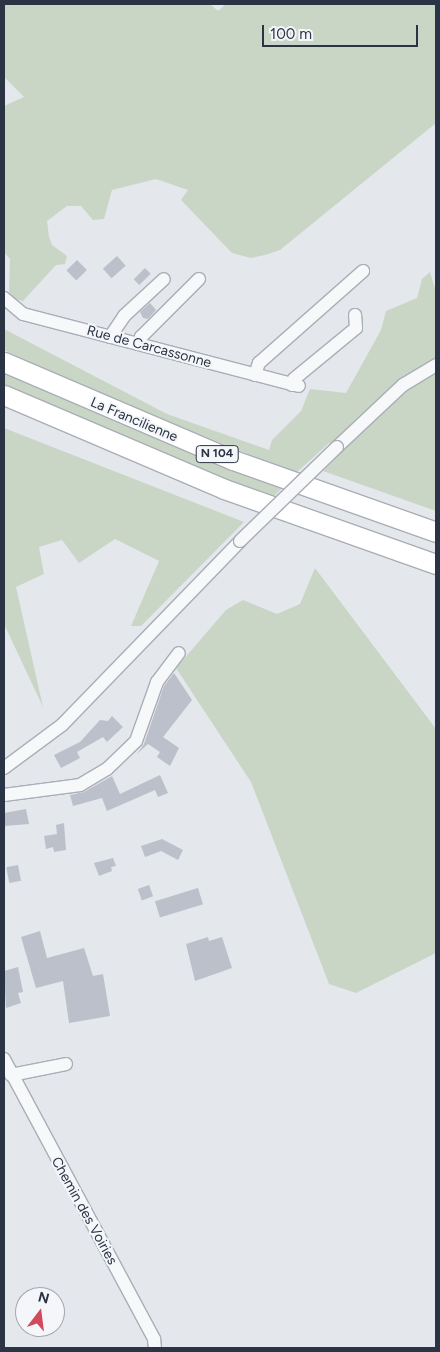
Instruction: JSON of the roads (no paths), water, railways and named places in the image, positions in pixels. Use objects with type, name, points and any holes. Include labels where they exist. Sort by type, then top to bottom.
[{"type":"highway","name":"La Francilienne","points":[[4,362],[232,460],[436,532]]},
{"type":"highway","name":"N 104","points":[[4,395],[224,489],[436,564]]},
{"type":"street","points":[[255,376],[259,363],[363,271]]},
{"type":"street","points":[[110,337],[124,316],[164,279]]},
{"type":"street","points":[[138,344],[141,337],[199,279]]},
{"type":"street","name":"Rue de Carcassonne","points":[[4,298],[23,314],[296,386],[294,379],[356,328],[355,315]]},
{"type":"street","points":[[4,768],[62,725],[240,542],[337,447],[403,385],[436,365]]},
{"type":"street","points":[[4,795],[80,785],[107,769],[136,741],[157,682],[179,653]]},
{"type":"street","name":"Chemin des Voiries","points":[[4,1059],[154,1339],[155,1348]]},
{"type":"street","points":[[11,1075],[66,1064]]}]
